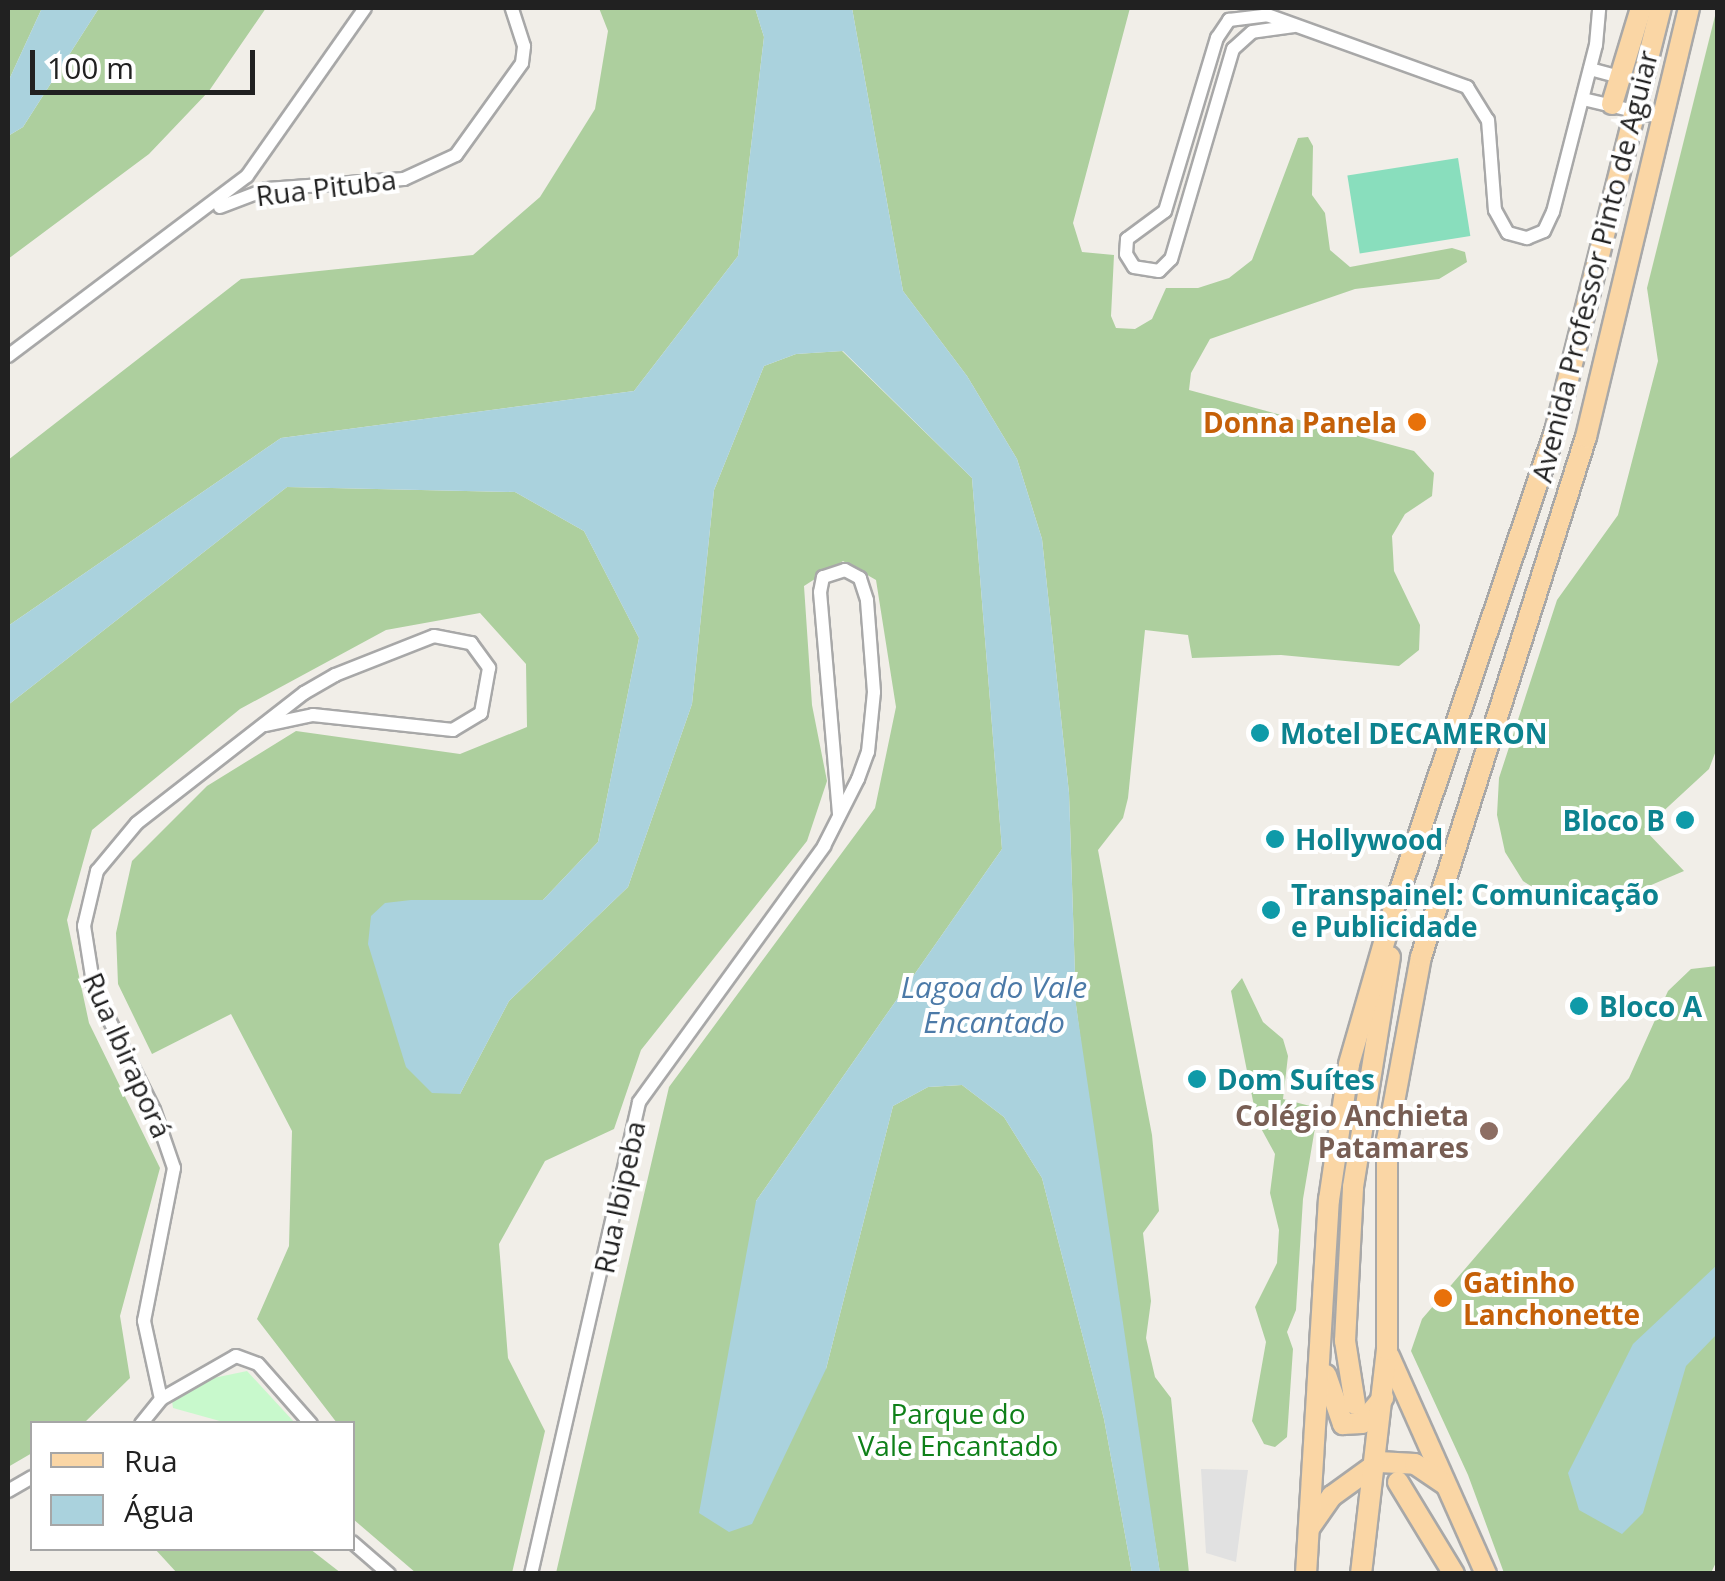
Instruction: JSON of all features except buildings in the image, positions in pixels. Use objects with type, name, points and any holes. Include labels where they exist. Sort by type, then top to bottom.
[{"type":"main road","points":[[1622,107],[1619,77],[1641,8]]},
{"type":"main road","name":"Avenida Professor Pinto de Aguiar","points":[[1306,1574],[1340,1108],[1395,906],[1556,428],[1622,107],[1661,8]]},
{"type":"main road","name":"Avenida Professor Pinto de Aguiar","points":[[1361,1574],[1378,1462],[1387,1350],[1387,1140],[1422,956],[1471,783],[1586,437],[1658,118],[1689,8]]},
{"type":"main road","points":[[1355,1404],[1345,1340],[1353,1187],[1395,906]]},
{"type":"main road","points":[[1321,1343],[1331,1401],[1343,1424],[1362,1423],[1384,1396]]},
{"type":"main road","points":[[1387,1350],[1486,1574]]},
{"type":"main road","points":[[1309,1530],[1332,1496],[1378,1462],[1416,1464],[1450,1488]]},
{"type":"main road","points":[[1398,1482],[1454,1574]]},
{"type":"main road","points":[[1332,1496],[1352,1498],[1365,1542]]},
{"type":"street","name":"Rua Pituba","points":[[8,356],[204,214],[260,160],[366,8]]},
{"type":"street","name":"Rua Pituba","points":[[204,214],[279,187],[404,178],[456,156],[522,63],[522,32],[512,8]]},
{"type":"street","points":[[1294,26],[1252,32],[1233,49],[1171,258],[1159,271],[1134,268],[1126,254],[1127,239],[1164,211],[1222,26],[1250,14],[1294,26],[1467,87],[1488,120],[1494,210],[1518,238],[1534,236],[1550,222],[1590,69],[1599,8]]},
{"type":"street","points":[[1590,69],[1619,77]]},
{"type":"street","points":[[1583,99],[1658,118]]},
{"type":"street","points":[[260,160],[279,187]]},
{"type":"street","name":"Rua Ibipeba","points":[[532,1574],[639,1102],[839,816],[868,752],[874,692],[865,588],[845,570],[823,577],[820,592],[839,816]]},
{"type":"street","name":"Rua Ibiraporá","points":[[161,1399],[144,1321],[174,1168],[154,1110],[94,989],[86,954],[88,898],[97,871],[137,822],[265,725],[335,675],[434,636],[470,644],[489,668],[481,714],[454,730],[312,715],[265,725]]},
{"type":"street","points":[[143,1421],[161,1399],[213,1364],[247,1358],[308,1421]]},
{"type":"street","points":[[8,1491],[30,1478]]},
{"type":"street","points":[[355,1545],[389,1574]]},
{"type":"green space","points":[[8,8],[42,8],[8,82]]},
{"type":"green space","points":[[99,8],[266,8],[209,91],[149,154],[8,259],[8,136],[23,127]]},
{"type":"green space","points":[[599,8],[755,8],[764,37],[738,256],[634,391],[281,438],[8,626],[8,460],[241,279],[473,255],[540,197],[595,109],[608,31]]},
{"type":"green space","name":"Parque do Vale Encantado","points":[[852,8],[1130,8],[1073,223],[1082,252],[1114,255],[1111,316],[1116,328],[1135,329],[1152,319],[1166,288],[1198,288],[1229,278],[1252,260],[1298,138],[1308,137],[1313,146],[1312,195],[1325,213],[1330,250],[1350,267],[1452,248],[1465,252],[1467,262],[1439,279],[1355,289],[1210,339],[1191,373],[1189,390],[1414,451],[1434,473],[1432,496],[1405,514],[1392,536],[1394,571],[1420,625],[1419,650],[1399,666],[1281,655],[1192,658],[1188,635],[1145,630],[1128,798],[1123,818],[1098,850],[1152,1135],[1159,1211],[1143,1233],[1151,1301],[1146,1338],[1155,1377],[1171,1398],[1189,1573],[1160,1573],[1103,1216],[1076,1005],[1069,793],[1042,539],[1017,459],[967,376],[903,291]]},
{"type":"green space","points":[[1717,8],[1717,748],[1709,769],[1644,829],[1684,871],[1602,906],[1555,901],[1523,881],[1505,852],[1497,815],[1499,778],[1557,600],[1618,515],[1658,361],[1647,288]]},
{"type":"green space","points":[[1458,158],[1470,236],[1360,254],[1347,176]]},
{"type":"green space","name":"Parque do Vale Encantado","points":[[842,351],[972,478],[1002,849],[756,1201],[826,1369],[893,1106],[928,1087],[962,1085],[1004,1117],[1042,1178],[1104,1419],[1132,1573],[556,1573],[669,1087],[875,808],[896,707],[876,580],[843,561],[804,586],[812,705],[827,781],[807,841],[641,1050],[614,1129],[545,1161],[499,1244],[508,1358],[545,1431],[512,1573],[416,1573],[355,1521],[355,1421],[335,1421],[257,1319],[289,1246],[292,1131],[231,1014],[152,1054],[118,984],[116,933],[132,861],[207,786],[296,731],[460,754],[527,727],[526,664],[480,613],[386,630],[240,709],[92,830],[67,920],[89,1023],[160,1168],[120,1316],[130,1378],[86,1421],[30,1421],[30,1454],[8,1467],[8,705],[287,487],[515,492],[584,531],[639,638],[598,842],[543,900],[411,900],[460,1094],[509,1001],[628,887],[692,704],[714,490],[764,366],[796,354]]},
{"type":"green space","points":[[1717,966],[1718,1558],[1711,1573],[1504,1573],[1468,1475],[1411,1351],[1422,1319],[1629,1078],[1668,991],[1691,969]]},
{"type":"green space","points":[[1242,978],[1263,1022],[1283,1039],[1288,1056],[1283,1099],[1314,1107],[1317,1116],[1303,1199],[1296,1310],[1287,1332],[1293,1349],[1287,1437],[1275,1447],[1264,1444],[1252,1421],[1266,1342],[1255,1307],[1277,1263],[1279,1230],[1270,1193],[1275,1154],[1257,1121],[1231,991]]},
{"type":"green space","points":[[247,1371],[293,1421],[220,1421],[173,1408],[172,1401],[204,1380]]},
{"type":"green space","points":[[157,1551],[313,1551],[341,1573],[177,1573]]},
{"type":"shaded area","points":[[1201,1469],[1248,1470],[1236,1562],[1206,1553]]},
{"type":"water","points":[[42,8],[99,8],[23,127],[8,136],[8,82]]},
{"type":"water","name":"Lagoa do Vale Encantado","points":[[755,8],[852,8],[903,291],[967,376],[1017,459],[1042,539],[1069,793],[1076,1005],[1160,1573],[1132,1573],[1104,1419],[1042,1178],[1004,1117],[962,1085],[928,1087],[893,1106],[826,1369],[752,1524],[729,1532],[699,1513],[756,1201],[1002,849],[972,478],[843,351],[796,354],[764,366],[714,490],[692,704],[628,887],[509,1001],[460,1094],[432,1093],[406,1067],[368,944],[371,916],[385,903],[411,900],[543,900],[598,842],[639,638],[584,531],[515,492],[287,487],[8,705],[8,626],[281,438],[634,391],[738,256],[764,37]]},
{"type":"water","points":[[1717,1265],[1717,1334],[1686,1366],[1643,1513],[1622,1534],[1579,1510],[1568,1473],[1633,1344]]},
{"type":"place","name":"Donna Panela","points":[[1417,422]]},
{"type":"place","name":"Motel DECAMERON","points":[[1260,733]]},
{"type":"place","name":"Bloco B","points":[[1685,820]]},
{"type":"place","name":"Hollywood","points":[[1275,839]]},
{"type":"place","name":"Transpainel: Comunicação e Publicidade","points":[[1271,910]]},
{"type":"place","name":"Bloco A","points":[[1579,1006]]},
{"type":"place","name":"Dom Suítes","points":[[1197,1079]]},
{"type":"place","name":"Colégio Anchieta Patamares","points":[[1489,1131]]},
{"type":"place","name":"Gatinho Lanchonette","points":[[1443,1298]]}]
